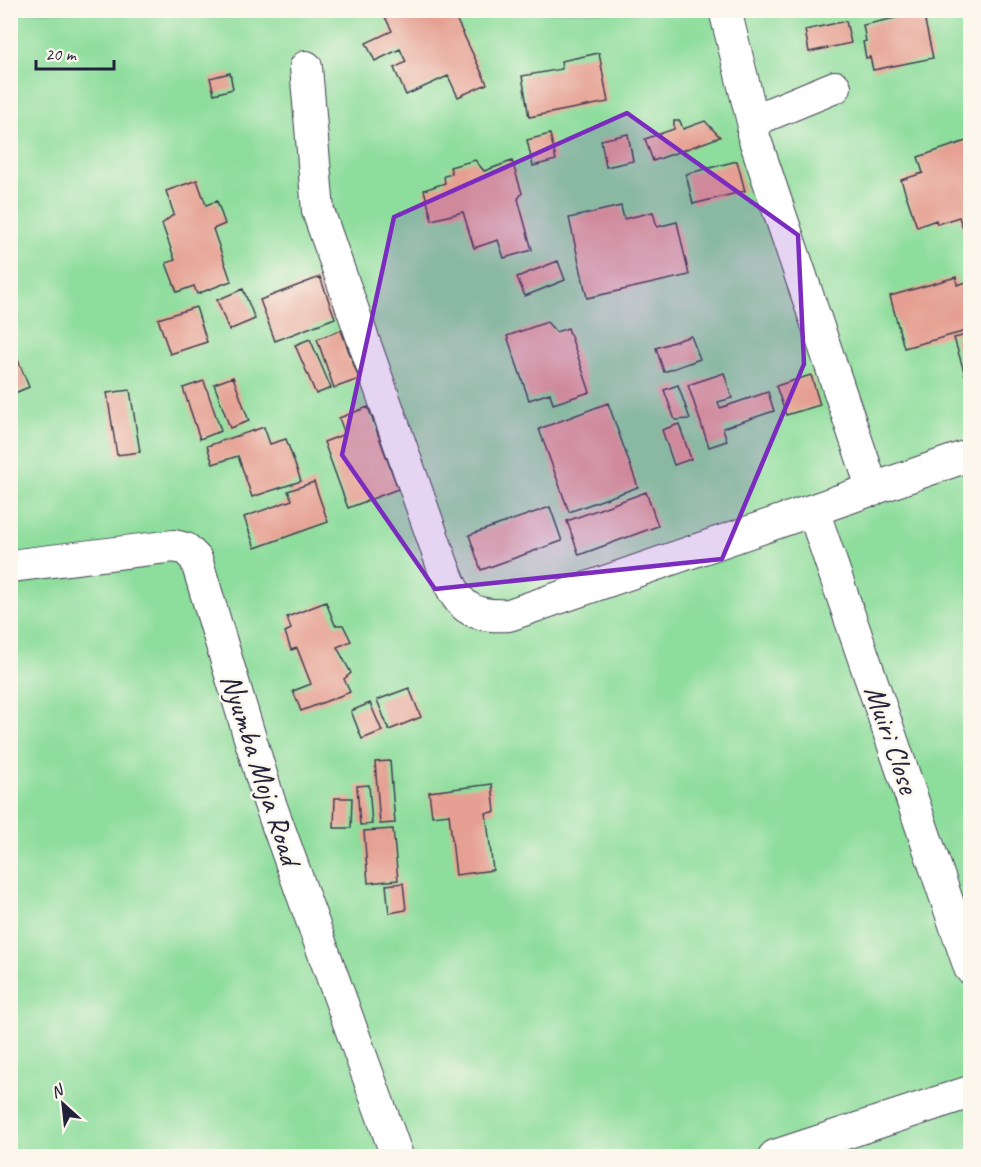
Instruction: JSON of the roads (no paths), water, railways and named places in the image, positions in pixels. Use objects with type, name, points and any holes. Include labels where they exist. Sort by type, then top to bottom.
[{"type":"street","points":[[724,10],[754,126],[753,134],[873,490]]},
{"type":"street","points":[[306,67],[318,211],[451,586],[463,606],[489,616],[509,615],[970,455]]},
{"type":"street","points":[[754,126],[770,113],[835,87]]},
{"type":"street","name":"Muiri Close","points":[[813,510],[970,968]]},
{"type":"street","name":"Nyumba Moja Road","points":[[10,566],[174,546],[186,549],[196,560],[270,801],[397,1156]]},
{"type":"street","points":[[775,1156],[970,1092]]}]
